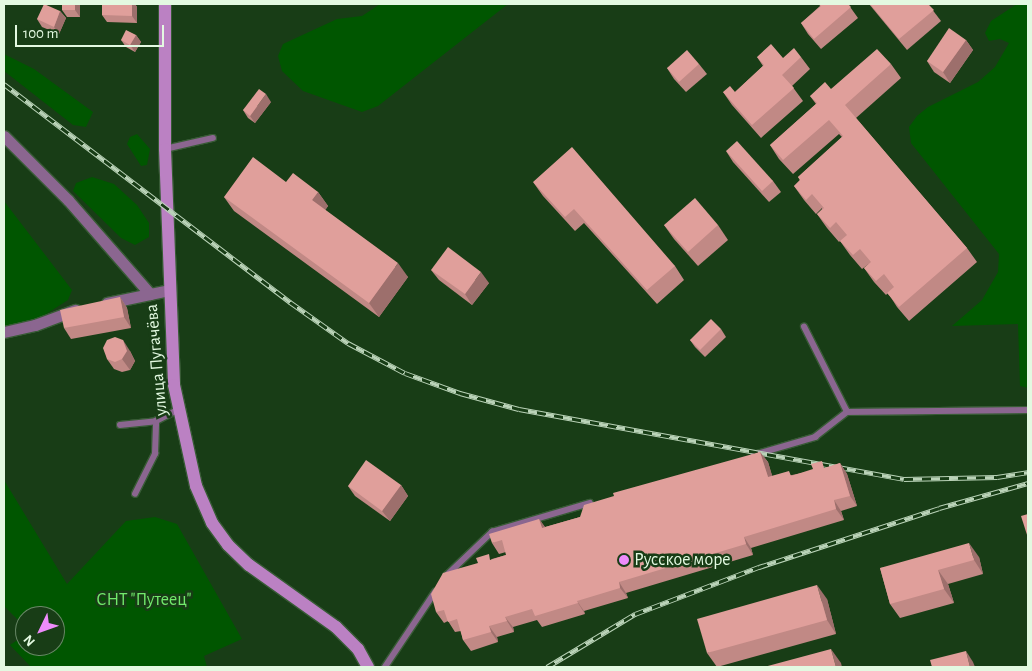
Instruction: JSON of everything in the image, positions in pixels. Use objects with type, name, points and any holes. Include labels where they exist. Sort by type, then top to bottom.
[{"type":"street","name":"улица Пугачёва","points":[[165,4],[165,149],[169,290],[178,410],[196,486],[212,523],[249,565],[336,627],[358,649],[368,667]]},
{"type":"street","points":[[4,136],[68,200],[150,294]]},
{"type":"street","points":[[4,332],[93,306],[169,290]]},
{"type":"lane","points":[[165,149],[213,138]]},
{"type":"lane","points":[[804,327],[847,412]]},
{"type":"lane","points":[[120,426],[156,420],[178,410]]},
{"type":"lane","points":[[745,457],[815,437],[847,412],[1028,410]]},
{"type":"lane","points":[[135,494],[155,454],[156,420]]},
{"type":"lane","points":[[444,579],[492,532],[595,502]]},
{"type":"lane","points":[[385,667],[439,587]]},
{"type":"green space","points":[[380,4],[508,4],[378,106],[362,112],[303,91],[282,71],[278,56],[283,44],[337,19],[362,16]]},
{"type":"green space","points":[[1017,4],[1028,4],[1028,388],[1020,386],[1018,324],[952,326],[982,300],[998,272],[999,254],[911,143],[909,127],[917,116],[928,107],[978,82],[995,67],[1009,43],[1000,39],[989,41],[985,33],[991,21]]},
{"type":"green space","points":[[4,54],[34,69],[93,112],[86,127],[73,125],[4,71]]},
{"type":"green space","points":[[137,134],[150,149],[147,165],[141,166],[127,144],[130,137]]},
{"type":"green space","points":[[92,177],[114,184],[137,205],[149,223],[149,237],[135,245],[121,238],[73,191],[76,183]]},
{"type":"green space","points":[[4,201],[72,290],[68,300],[37,320],[4,327]]},
{"type":"green space","name":"СНТ \"Путеец\"","points":[[4,480],[67,584],[126,521],[155,517],[177,524],[242,639],[204,656],[207,667],[31,667],[20,656],[65,656],[65,606],[15,606],[15,617],[4,606]]},
{"type":"green space","name":"СНТ \"Путеец\"","points":[[15,642],[15,650],[10,645]]},
{"type":"building","points":[[44,4],[60,11],[54,27],[37,19]]},
{"type":"building","points":[[62,4],[75,4],[75,10],[62,10]]},
{"type":"building","points":[[102,4],[132,4],[132,16],[102,15]]},
{"type":"building","points":[[819,4],[848,4],[851,7],[814,39],[801,23],[821,6]]},
{"type":"building","points":[[870,4],[928,4],[934,10],[899,39]]},
{"type":"building","points":[[949,28],[966,40],[943,72],[927,61]]},
{"type":"building","points":[[126,30],[136,35],[130,45],[121,40]]},
{"type":"building","points":[[771,44],[783,58],[794,48],[801,57],[782,75],[794,88],[752,125],[723,92],[730,86],[735,92],[764,65],[757,57]]},
{"type":"building","points":[[877,49],[891,64],[845,105],[967,248],[899,307],[887,293],[894,287],[884,274],[876,281],[864,268],[871,262],[860,249],[853,255],[840,241],[847,235],[836,222],[830,228],[817,214],[824,208],[812,194],[806,200],[794,186],[800,180],[798,177],[843,136],[829,120],[783,160],[770,145],[817,103],[810,96],[825,82],[831,89]]},
{"type":"building","points":[[687,50],[699,64],[679,82],[667,68]]},
{"type":"building","points":[[259,89],[266,94],[250,116],[243,110]]},
{"type":"building","points":[[737,141],[773,181],[762,191],[726,151]]},
{"type":"building","points":[[572,147],[675,266],[647,290],[574,209],[565,217],[533,182]]},
{"type":"building","points":[[253,157],[286,182],[293,173],[318,192],[312,200],[398,263],[369,303],[224,197]]},
{"type":"building","points":[[695,198],[718,225],[688,252],[664,225]]},
{"type":"building","points":[[448,247],[481,272],[465,294],[431,270]]},
{"type":"building","points":[[120,297],[124,317],[64,328],[60,310]]},
{"type":"building","points":[[711,319],[721,329],[700,350],[690,340]]},
{"type":"building","points":[[115,337],[123,340],[127,351],[122,359],[115,362],[107,359],[103,348],[107,340]]},
{"type":"building","name":"Русское море","points":[[760,452],[768,477],[789,471],[791,476],[813,469],[811,464],[822,461],[824,468],[840,463],[850,496],[834,500],[836,509],[744,537],[746,544],[619,582],[620,588],[577,601],[578,603],[535,616],[532,609],[505,617],[507,621],[489,626],[491,632],[463,640],[457,619],[448,622],[444,610],[436,612],[431,594],[443,573],[478,563],[476,558],[489,554],[490,560],[506,555],[502,540],[492,543],[489,534],[539,519],[542,528],[580,517],[584,505],[614,496],[613,493]]},
{"type":"building","points":[[366,460],[401,485],[382,511],[348,486]]},
{"type":"building","points":[[1028,514],[1028,538],[1021,516]]},
{"type":"building","points":[[969,543],[974,560],[938,570],[944,589],[890,604],[880,568]]},
{"type":"building","points":[[817,585],[827,620],[707,653],[697,619]]},
{"type":"building","points":[[831,649],[836,667],[764,667]]},
{"type":"building","points":[[966,651],[970,667],[932,667],[930,660]]},
{"type":"railway","points":[[4,84],[290,302],[348,343],[405,373],[460,393],[519,409],[904,479],[997,477],[1028,472]]},
{"type":"railway","points":[[547,667],[635,614],[759,567],[939,508],[1028,483]]},
{"type":"place","name":"Русское море","points":[[624,560]]}]
